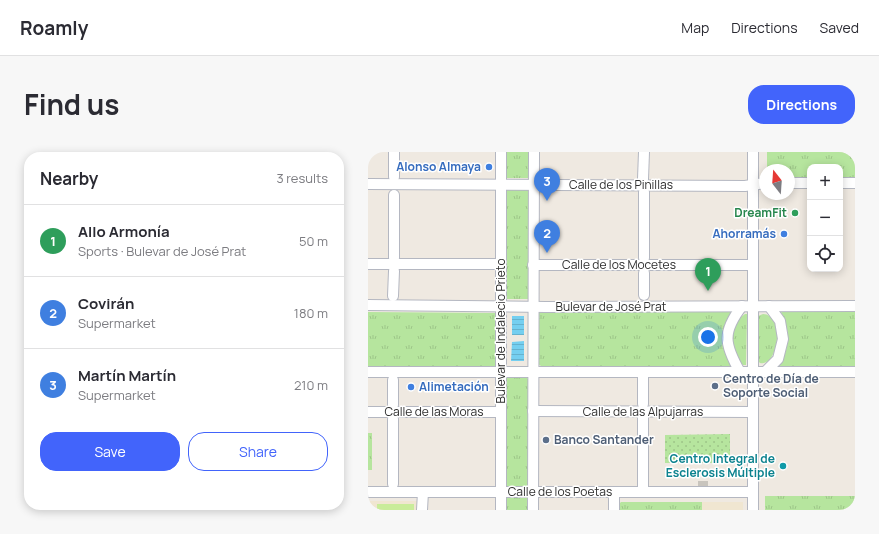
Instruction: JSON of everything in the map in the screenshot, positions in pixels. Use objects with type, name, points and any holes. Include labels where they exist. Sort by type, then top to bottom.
[{"type":"street","points":[[394,152],[394,177]]},
{"type":"street","name":"Bulevar de Indalecio Prieto","points":[[501,510],[502,152]]},
{"type":"street","points":[[533,510],[534,152]]},
{"type":"street","points":[[643,179],[644,152]]},
{"type":"street","points":[[753,510],[752,412],[754,152]]},
{"type":"street","points":[[795,183],[807,183]]},
{"type":"street","points":[[843,183],[855,183]]},
{"type":"street","name":"Calle de los Pinillas","points":[[368,184],[759,184]]},
{"type":"street","name":"Calle de los Pinillas","points":[[753,185],[759,186]]},
{"type":"street","points":[[795,188],[807,188]]},
{"type":"street","points":[[843,188],[855,188]]},
{"type":"street","points":[[644,192],[644,258]]},
{"type":"street","points":[[394,195],[394,258]]},
{"type":"street","points":[[368,264],[501,264]]},
{"type":"street","name":"Calle de los Mocetes","points":[[533,265],[753,265]]},
{"type":"street","points":[[393,296],[394,270]]},
{"type":"street","points":[[644,273],[644,295]]},
{"type":"street","name":"Bulevar de José Prat","points":[[368,305],[533,307],[855,306]]},
{"type":"street","points":[[740,372],[732,359],[727,339],[728,328],[742,306]]},
{"type":"street","points":[[766,372],[778,359],[783,339],[780,321],[769,306]]},
{"type":"street","points":[[368,372],[855,372]]},
{"type":"street","points":[[643,376],[643,404]]},
{"type":"street","points":[[393,380],[393,406]]},
{"type":"street","name":"Calle de las Moras","points":[[368,412],[501,412]]},
{"type":"street","name":"Calle de las Alpujarras","points":[[533,412],[752,412]]},
{"type":"street","points":[[643,416],[643,492]]},
{"type":"street","points":[[393,419],[393,484]]},
{"type":"street","name":"Calle de los Poetas","points":[[368,492],[643,492],[703,490],[753,492]]},
{"type":"street","points":[[422,510],[423,492]]},
{"type":"street","points":[[614,492],[614,510]]},
{"type":"shaded area","points":[[368,501],[417,501],[417,510],[368,510]]},
{"type":"shaded area","points":[[702,502],[743,502],[743,510],[702,510]]},
{"type":"green space","points":[[507,152],[529,152],[529,178],[507,178]]},
{"type":"green space","points":[[767,152],[855,152],[855,178],[843,178],[843,164],[807,164],[807,178],[795,178],[795,164],[767,164]]},
{"type":"green space","points":[[505,189],[528,190],[528,299],[506,299]]},
{"type":"green space","points":[[544,311],[731,312],[725,328],[724,347],[729,361],[734,368],[541,366],[538,364],[538,314]]},
{"type":"green space","points":[[368,312],[495,313],[495,366],[368,366]]},
{"type":"green space","points":[[781,312],[855,312],[855,367],[778,368],[785,354],[788,340],[788,334]]},
{"type":"green space","points":[[745,314],[747,314],[746,365],[743,365],[735,353],[731,334],[734,324]]},
{"type":"green space","points":[[763,314],[770,317],[775,323],[777,340],[775,350],[771,357],[766,362],[760,363],[758,361],[758,316]]},
{"type":"green space","points":[[509,376],[526,377],[528,379],[528,487],[505,486],[505,380]]},
{"type":"green space","points":[[368,433],[372,433],[372,470],[368,470]]},
{"type":"green space","points":[[730,434],[730,463],[665,463],[665,435]]},
{"type":"green space","points":[[505,496],[527,497],[527,510],[505,510]]},
{"type":"green space","points":[[765,496],[855,496],[855,510],[765,510]]},
{"type":"green space","points":[[621,502],[702,502],[702,510],[618,510],[618,505]]},
{"type":"green space","points":[[377,504],[414,504],[414,510],[377,510]]},
{"type":"water","points":[[512,316],[524,316],[524,335],[512,335]]},
{"type":"water","points":[[524,341],[524,361],[511,361],[512,342]]},
{"type":"tunnel","points":[[703,481],[703,489]]},
{"type":"place","name":"Alonso Almaya","points":[[489,167]]},
{"type":"place","name":"Martín Martín","points":[[547,201]]},
{"type":"place","name":"DreamFit","points":[[795,213]]},
{"type":"place","name":"Ahorramás","points":[[784,234]]},
{"type":"place","name":"Covirán","points":[[547,253]]},
{"type":"place","name":"Allo Armonía","points":[[708,291]]},
{"type":"place","name":"Centro de Día de Soporte Social","points":[[715,386]]},
{"type":"place","name":"Alimetación","points":[[411,387]]},
{"type":"place","name":"Banco Santander","points":[[546,440]]},
{"type":"place","name":"Centro Integral de Esclerosis Múltiple","points":[[783,466]]}]
